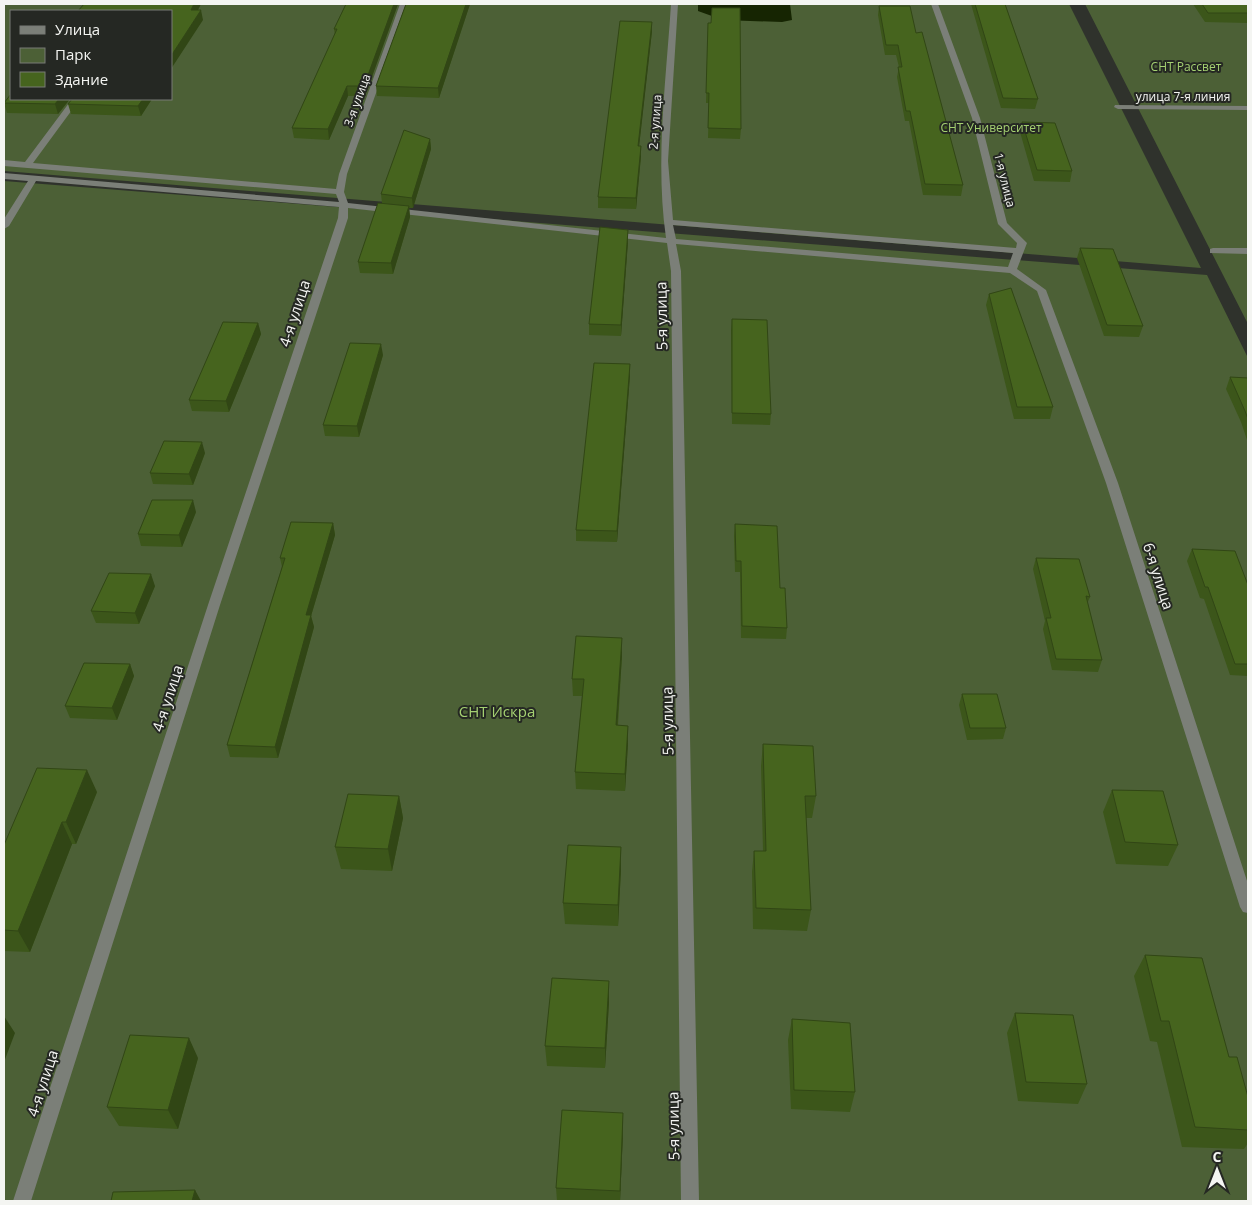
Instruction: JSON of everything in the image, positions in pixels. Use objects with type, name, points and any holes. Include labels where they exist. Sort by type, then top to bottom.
[{"type":"street","name":"3-я улица","points":[[342,198],[343,174],[404,4]]},
{"type":"street","name":"2-я улица","points":[[671,241],[664,161],[675,4]]},
{"type":"street","name":"1-я улица","points":[[935,4],[976,118],[1003,224],[1022,243],[1019,251]]},
{"type":"street","points":[[27,165],[75,100]]},
{"type":"street","name":"улица 7-я линия","points":[[1118,107],[1248,108]]},
{"type":"street","points":[[4,162],[342,198],[671,241],[1012,270],[1019,251],[668,222]]},
{"type":"street","points":[[4,176],[342,198]]},
{"type":"street","points":[[4,226],[34,178]]},
{"type":"street","name":"4-я улица","points":[[22,1201],[214,605],[343,218],[342,198]]},
{"type":"street","name":"5-я улица","points":[[671,241],[676,270],[690,1201]]},
{"type":"street","points":[[1213,251],[1248,251]]},
{"type":"street","name":"6-я улица","points":[[1012,270],[1040,290],[1102,455],[1248,907]]},
{"type":"green space","name":"СНТ Университет","points":[[4,4],[1069,4],[1201,268],[4,171]]},
{"type":"green space","name":"СНТ Рассвет","points":[[1085,4],[1248,4],[1248,324]]},
{"type":"green space","name":"СНТ Искра","points":[[4,181],[1207,275],[1248,358],[1248,1201],[4,1201]]},
{"type":"shaded area","points":[[698,4],[790,4],[792,20],[782,22],[723,20],[698,11]]},
{"type":"building","points":[[84,4],[194,4],[191,10],[201,10],[172,54],[172,10],[79,10]]},
{"type":"building","points":[[346,4],[394,4],[364,86],[347,86],[328,129],[292,128],[337,29],[334,29]]},
{"type":"building","points":[[406,4],[466,4],[438,88],[376,86]]},
{"type":"building","points":[[975,4],[1005,4],[1038,99],[1003,98]]},
{"type":"building","points":[[1202,4],[1248,4],[1248,13],[1208,13]]},
{"type":"building","points":[[879,6],[910,6],[916,33],[922,32],[963,185],[925,184],[910,111],[906,111],[898,67],[902,67],[898,45],[886,45]]},
{"type":"building","points":[[712,8],[740,8],[741,129],[708,128],[709,93],[706,93],[708,23],[711,23]]},
{"type":"building","points":[[620,21],[652,22],[638,146],[641,146],[636,198],[598,197]]},
{"type":"building","points":[[10,95],[10,100],[58,100],[55,104],[4,103]]},
{"type":"building","points":[[71,100],[142,100],[138,106],[68,104]]},
{"type":"building","points":[[1022,122],[1055,123],[1072,171],[1037,170]]},
{"type":"building","points":[[404,130],[430,139],[412,198],[381,194]]},
{"type":"building","points":[[378,203],[409,206],[391,263],[358,262]]},
{"type":"building","points":[[600,227],[628,230],[621,325],[589,324]]},
{"type":"building","points":[[1080,248],[1113,249],[1143,326],[1107,325]]},
{"type":"building","points":[[1011,288],[1053,407],[1017,407],[989,294]]},
{"type":"building","points":[[732,319],[767,320],[771,414],[732,413]]},
{"type":"building","points":[[223,322],[258,323],[226,401],[189,400]]},
{"type":"building","points":[[350,343],[381,344],[357,426],[323,425]]},
{"type":"building","points":[[594,363],[630,364],[617,531],[576,530]]},
{"type":"building","points":[[1230,377],[1248,378],[1248,419],[1245,411]]},
{"type":"building","points":[[164,441],[202,442],[189,474],[150,473]]},
{"type":"building","points":[[152,500],[193,500],[179,535],[138,534]]},
{"type":"building","points":[[291,522],[333,523],[306,615],[311,615],[275,747],[227,745],[285,558],[280,558]]},
{"type":"building","points":[[735,524],[777,526],[780,588],[785,588],[787,628],[742,626],[741,561],[736,561]]},
{"type":"building","points":[[1192,549],[1235,551],[1248,585],[1248,664],[1235,664],[1208,587],[1205,587]]},
{"type":"building","points":[[1036,558],[1079,559],[1090,597],[1086,596],[1102,660],[1056,659],[1046,618],[1051,618]]},
{"type":"building","points":[[109,573],[151,574],[135,613],[91,611]]},
{"type":"building","points":[[576,636],[622,638],[616,725],[628,726],[625,774],[575,772],[584,679],[572,679]]},
{"type":"building","points":[[84,663],[130,664],[112,708],[65,706]]},
{"type":"building","points":[[962,694],[997,694],[1006,728],[970,728]]},
{"type":"building","points":[[763,744],[813,746],[816,796],[805,796],[811,910],[756,908],[754,851],[766,851]]},
{"type":"building","points":[[37,768],[87,770],[66,822],[62,822],[18,931],[4,930],[4,845]]},
{"type":"building","points":[[1112,790],[1163,791],[1178,845],[1125,842]]},
{"type":"building","points":[[348,794],[399,796],[388,849],[335,847]]},
{"type":"building","points":[[568,845],[621,847],[618,905],[563,903]]},
{"type":"building","points":[[1145,955],[1202,958],[1229,1057],[1237,1057],[1248,1097],[1248,1130],[1195,1127],[1169,1021],[1161,1021]]},
{"type":"building","points":[[552,978],[609,981],[605,1048],[545,1046]]},
{"type":"building","points":[[1015,1013],[1073,1015],[1087,1084],[1026,1082]]},
{"type":"building","points":[[792,1019],[850,1023],[855,1092],[794,1090]]},
{"type":"building","points":[[130,1035],[189,1038],[168,1110],[107,1107]]},
{"type":"building","points":[[562,1110],[623,1113],[620,1191],[556,1188]]},
{"type":"building","points":[[195,1190],[192,1201],[111,1201],[113,1192]]}]
